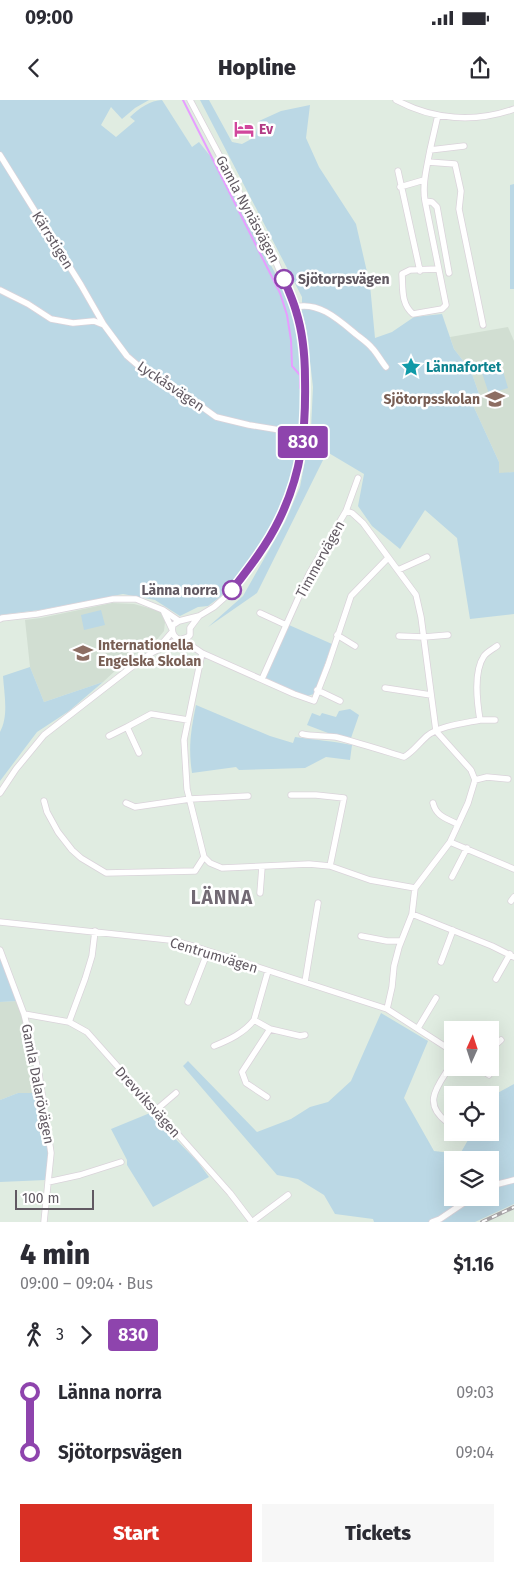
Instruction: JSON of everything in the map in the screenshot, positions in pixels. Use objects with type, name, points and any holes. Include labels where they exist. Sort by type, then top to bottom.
[{"type":"street","name":"Gamla Nynäsvägen","points":[[153,652],[174,625],[199,616],[214,607],[232,591],[263,547],[288,500],[296,476],[306,418],[305,358],[295,307],[275,260],[190,100]]},
{"type":"street","points":[[396,100],[415,109],[438,115],[462,118],[491,116],[514,109]]},
{"type":"street","points":[[438,115],[424,180],[425,201],[446,305],[442,309],[413,314],[407,309],[402,294],[402,274],[410,270],[438,270]]},
{"type":"street","points":[[430,150],[464,146]]},
{"type":"street","name":"Kärrstigen","points":[[0,156],[104,325]]},
{"type":"street","points":[[428,162],[455,164],[461,191],[459,210],[483,325]]},
{"type":"street","points":[[398,171],[420,271]]},
{"type":"street","points":[[400,187],[424,180]]},
{"type":"street","points":[[425,201],[432,202],[437,207],[449,273]]},
{"type":"street","points":[[0,290],[28,304],[51,319],[73,323],[94,321],[104,325]]},
{"type":"street","points":[[295,307],[302,305],[312,306],[321,309],[340,321],[372,348],[386,367]]},
{"type":"street","name":"Lyckåsvägen","points":[[104,325],[126,356],[148,374],[187,396],[216,417],[249,425],[304,434]]},
{"type":"street","points":[[351,511],[358,478]]},
{"type":"street","name":"Timmervägen","points":[[262,679],[309,574],[351,511],[363,523],[416,595],[419,602],[436,731]]},
{"type":"street","points":[[398,570],[427,557]]},
{"type":"street","points":[[162,610],[176,638],[202,654],[314,701],[351,596],[388,558]]},
{"type":"street","points":[[0,619],[37,614],[113,599],[136,600],[162,610],[189,625],[195,648]]},
{"type":"street","points":[[260,613],[286,625]]},
{"type":"street","name":"Gamla Nynäsvägen","points":[[0,793],[16,769],[44,735],[153,652],[181,640],[190,632],[199,616]]},
{"type":"street","points":[[399,636],[424,638],[448,634]]},
{"type":"street","points":[[337,635],[355,646]]},
{"type":"street","points":[[480,720],[476,687],[480,665],[485,655],[497,646]]},
{"type":"street","points":[[202,654],[184,740],[188,789],[204,857],[210,863],[222,868],[309,864],[330,866],[370,880],[415,888]]},
{"type":"street","points":[[385,688],[431,695]]},
{"type":"street","points":[[317,690],[340,701]]},
{"type":"street","points":[[109,736],[151,714],[188,720]]},
{"type":"street","points":[[302,734],[336,737],[404,757],[410,754],[428,735],[436,731],[480,720],[495,720]]},
{"type":"street","points":[[127,727],[139,753]]},
{"type":"street","points":[[387,1009],[394,966],[401,941],[412,914],[415,888],[450,842],[468,803],[475,780],[471,770],[436,731]]},
{"type":"street","points":[[475,780],[487,777],[508,778]]},
{"type":"street","points":[[292,796],[316,795],[344,798],[330,866]]},
{"type":"street","points":[[126,803],[135,807],[190,799],[248,796]]},
{"type":"street","points":[[44,801],[47,812],[58,832],[72,850],[81,858],[106,873],[195,871],[204,857]]},
{"type":"street","points":[[433,803],[439,815],[458,824]]},
{"type":"street","points":[[450,842],[514,869]]},
{"type":"street","points":[[452,877],[467,848]]},
{"type":"street","points":[[260,893],[262,867]]},
{"type":"street","points":[[304,982],[318,903]]},
{"type":"street","points":[[412,914],[512,956],[496,978]]},
{"type":"street","name":"Centrumvägen","points":[[0,922],[170,940],[387,1009],[444,1046]]},
{"type":"street","points":[[441,962],[453,930]]},
{"type":"street","points":[[69,1022],[92,956],[95,931]]},
{"type":"street","points":[[361,936],[387,941],[401,941]]},
{"type":"street","name":"Gamla Dalarövägen","points":[[0,950],[24,1014],[39,1074],[51,1153],[44,1222]]},
{"type":"street","points":[[188,1002],[208,951]]},
{"type":"street","points":[[214,1046],[227,1041],[248,1028],[254,1020],[268,971]]},
{"type":"street","points":[[418,1028],[436,998]]},
{"type":"street","name":"Drevviksvägen","points":[[24,1014],[69,1022],[86,1032],[230,1193],[252,1222]]},
{"type":"street","points":[[254,1020],[270,1029],[300,1036],[305,1035]]},
{"type":"street","points":[[267,1097],[246,1083],[242,1072],[270,1029]]},
{"type":"street","points":[[444,1076],[433,1095],[432,1102],[438,1116],[444,1120]]},
{"type":"street","points":[[156,1110],[176,1093]]},
{"type":"street","points":[[48,1182],[80,1175],[121,1162]]},
{"type":"street","points":[[499,1184],[514,1180]]},
{"type":"street","points":[[252,1222],[288,1195]]},
{"type":"street","points":[[432,1222],[459,1206]]},
{"type":"shaded area","points":[[0,100],[149,100],[135,108],[122,119],[111,107],[101,125],[116,137],[135,121],[130,117],[137,111],[149,103],[162,100],[192,147],[199,142],[219,167],[284,290],[296,327],[302,370],[302,420],[288,491],[263,544],[234,583],[208,606],[198,607],[180,616],[155,600],[123,594],[40,610],[0,615]]},
{"type":"shaded area","points":[[200,100],[209,100],[232,142],[242,144],[255,137],[259,121],[281,111],[310,105],[306,138],[319,167],[356,224],[370,285],[375,338],[392,332],[414,317],[442,314],[454,349],[471,371],[479,394],[472,403],[499,462],[499,473],[514,472],[514,614],[470,619],[457,538],[425,510],[400,549],[372,526],[358,506],[364,474],[327,452],[257,593],[208,627],[243,596],[285,522],[300,487],[311,429],[313,387],[306,327],[302,313],[302,297]]},
{"type":"shaded area","points":[[514,184],[514,289],[510,289],[510,185]]},
{"type":"shaded area","name":"Sjötorpsskolan","points":[[508,327],[514,341],[514,472],[499,474],[499,462],[472,403],[479,394],[471,371],[454,349],[450,337]]},
{"type":"shaded area","points":[[500,361],[508,388],[489,394],[480,367]]},
{"type":"shaded area","name":"Internationella Engelska Skolan","points":[[112,603],[134,604],[160,611],[165,622],[164,631],[155,642],[129,658],[103,682],[44,702],[30,667],[25,620]]},
{"type":"shaded area","points":[[101,610],[105,625],[84,630],[81,615]]},
{"type":"shaded area","points":[[289,625],[332,644],[314,694],[304,697],[264,678]]},
{"type":"shaded area","points":[[30,667],[44,702],[103,682],[69,711],[37,732],[0,781],[0,732],[5,712],[3,676]]},
{"type":"shaded area","points":[[196,705],[270,736],[293,743],[295,737],[352,745],[350,760],[326,757],[305,768],[239,770],[236,767],[192,773],[190,755]]},
{"type":"shaded area","points":[[350,709],[359,715],[351,738],[328,733],[307,725],[312,713],[320,716],[322,713],[336,717],[339,711]]},
{"type":"shaded area","points":[[0,957],[18,1001],[0,1002]]},
{"type":"shaded area","points":[[18,1001],[24,1017],[39,1093],[18,1093],[0,1100],[0,1002]]},
{"type":"shaded area","points":[[381,1013],[428,1041],[404,1098],[434,1151],[444,1152],[444,1206],[499,1206],[499,1151],[462,1151],[467,1141],[499,1141],[499,1092],[514,1084],[514,1204],[475,1222],[374,1222],[373,1219],[335,1214],[324,1195],[298,1179],[277,1175],[183,1066],[188,1061],[257,1132],[291,1119],[310,1107],[328,1102],[351,1081]]},
{"type":"shaded area","points":[[18,1093],[39,1093],[48,1153],[46,1180],[0,1182],[0,1100]]},
{"type":"shaded area","points":[[150,1113],[198,1162],[209,1177],[153,1207],[127,1165],[127,1160],[111,1129]]},
{"type":"waterway","points":[[183,100],[280,293],[287,315],[291,340],[292,366],[300,375],[300,388]]},
{"type":"railway","points":[[482,1222],[514,1207]]},
{"type":"bus line","name":"830","points":[[232,590],[246,573],[278,522],[296,476],[302,446],[306,418],[305,358],[297,312],[284,279]]},
{"type":"place","name":"Ev","points":[[244,129]]},
{"type":"place","name":"Sjötorpsvägen","points":[[284,279]]},
{"type":"place","name":"Lännafortet","points":[[411,367]]},
{"type":"place","name":"Sjötorpsskolan","points":[[495,399]]},
{"type":"place","name":"Länna norra","points":[[232,590]]},
{"type":"place","name":"Internationella Engelska Skolan","points":[[83,653]]},
{"type":"district","name":"LÄNNA","points":[[222,897]]}]
